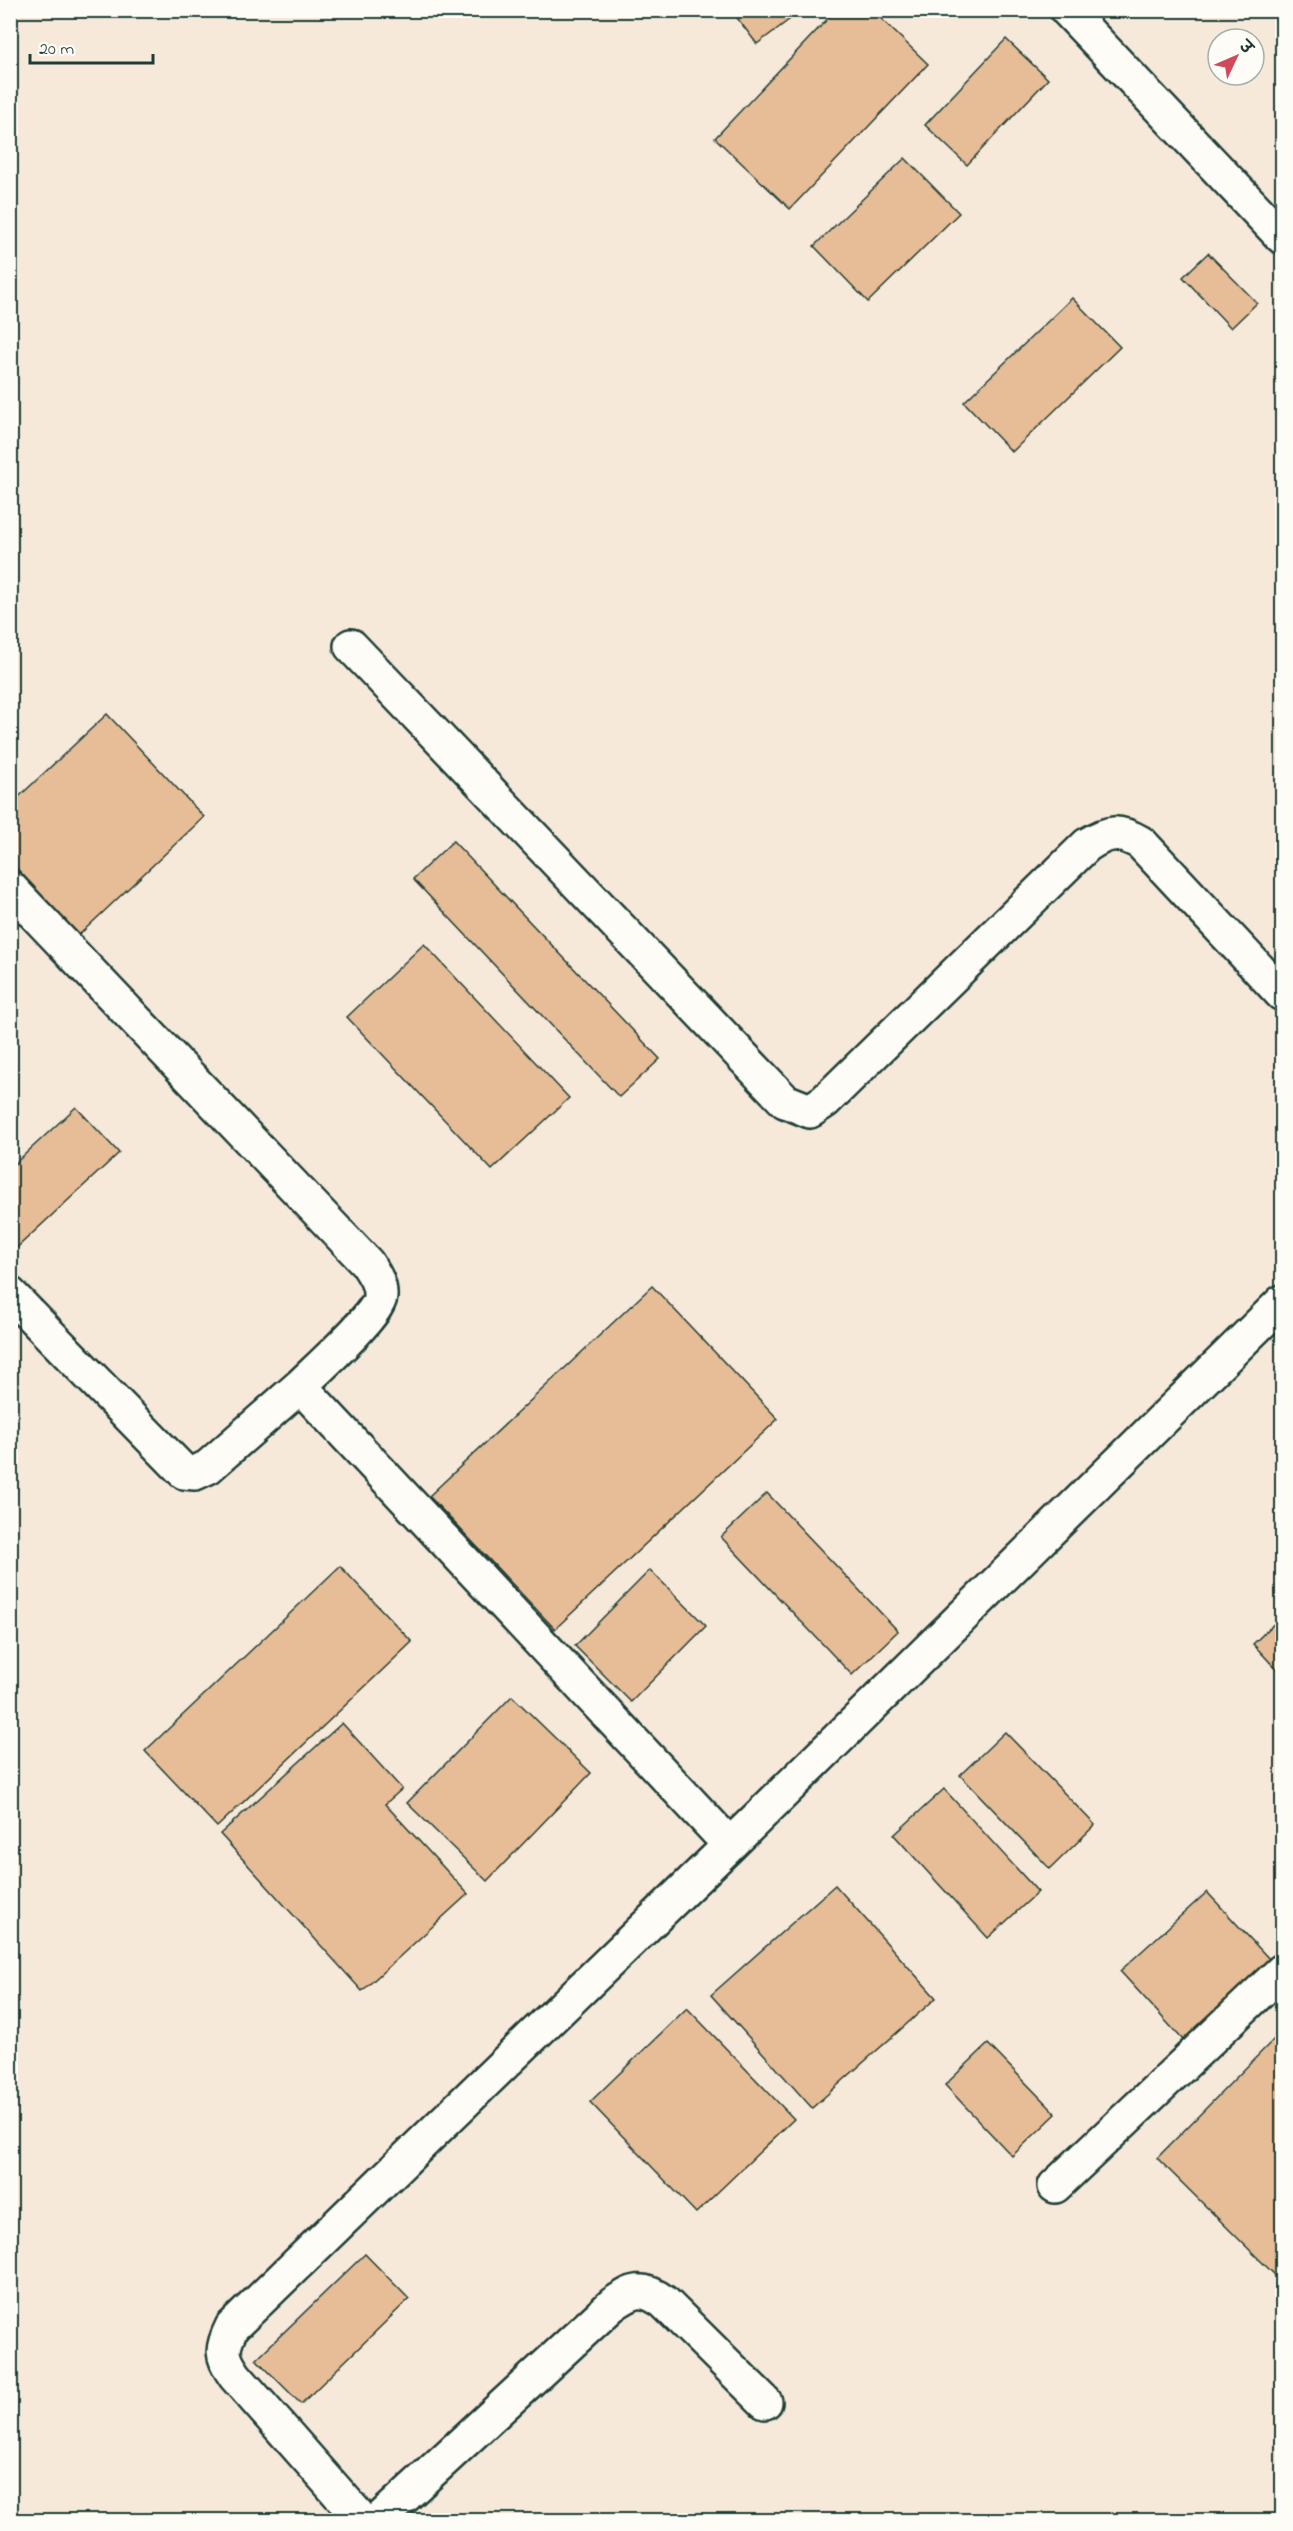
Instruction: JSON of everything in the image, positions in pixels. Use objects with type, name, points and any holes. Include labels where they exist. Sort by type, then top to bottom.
[{"type":"lane","points":[[1067,10],[1282,237]]},
{"type":"lane","points":[[351,646],[785,1101],[798,1108],[810,1111],[825,1101],[1087,844],[1104,834],[1125,834],[1141,843],[1282,994]]},
{"type":"lane","points":[[10,888],[367,1263],[378,1280],[380,1298],[372,1314],[300,1386],[208,1467],[195,1473],[184,1472],[10,1294]]},
{"type":"lane","points":[[362,2520],[235,2376],[224,2360],[224,2343],[232,2328],[730,1845],[1282,1302]]},
{"type":"lane","points":[[300,1386],[730,1845]]},
{"type":"lane","points":[[1056,2186],[1282,1971]]},
{"type":"lane","points":[[379,2520],[613,2304],[631,2292],[649,2291],[664,2302],[765,2402]]},
{"type":"shaded area","points":[[11,11],[1282,11],[1282,2520],[11,2520]]},
{"type":"building","points":[[731,10],[802,10],[757,44]]},
{"type":"building","points":[[836,10],[872,10],[928,64],[790,209],[715,138]]},
{"type":"building","points":[[1006,39],[1048,79],[967,165],[925,125]]},
{"type":"building","points":[[905,158],[959,213],[868,302],[814,246]]},
{"type":"building","points":[[1208,253],[1257,303],[1231,328],[1183,277]]},
{"type":"building","points":[[1072,298],[1120,347],[1012,452],[964,402]]},
{"type":"building","points":[[107,714],[204,817],[79,935],[10,861],[10,805]]},
{"type":"building","points":[[453,841],[660,1059],[619,1097],[413,879]]},
{"type":"building","points":[[424,944],[569,1098],[492,1170],[347,1017]]},
{"type":"building","points":[[76,1107],[119,1153],[10,1254],[10,1168]]},
{"type":"building","points":[[652,1286],[778,1419],[555,1629],[429,1496]]},
{"type":"building","points":[[767,1493],[898,1631],[852,1675],[721,1537]]},
{"type":"building","points":[[340,1566],[412,1642],[217,1827],[145,1751]]},
{"type":"building","points":[[650,1570],[706,1626],[631,1702],[575,1646]]},
{"type":"building","points":[[1282,1616],[1282,1675],[1253,1644]]},
{"type":"building","points":[[512,1696],[591,1773],[487,1881],[407,1803]]},
{"type":"building","points":[[342,1723],[402,1789],[385,1804],[468,1894],[362,1991],[220,1834]]},
{"type":"building","points":[[1005,1732],[1095,1825],[1050,1869],[960,1775]]},
{"type":"building","points":[[944,1789],[1038,1892],[988,1938],[894,1835]]},
{"type":"building","points":[[835,1885],[936,1998],[812,2108],[711,1995]]},
{"type":"building","points":[[1207,1892],[1270,1960],[1183,2040],[1120,1971]]},
{"type":"building","points":[[687,2008],[794,2119],[696,2213],[590,2102]]},
{"type":"building","points":[[1282,2031],[1282,2282],[1157,2158]]},
{"type":"building","points":[[988,2044],[1056,2114],[1012,2156],[945,2085]]},
{"type":"building","points":[[365,2254],[409,2299],[301,2404],[256,2359]]}]
